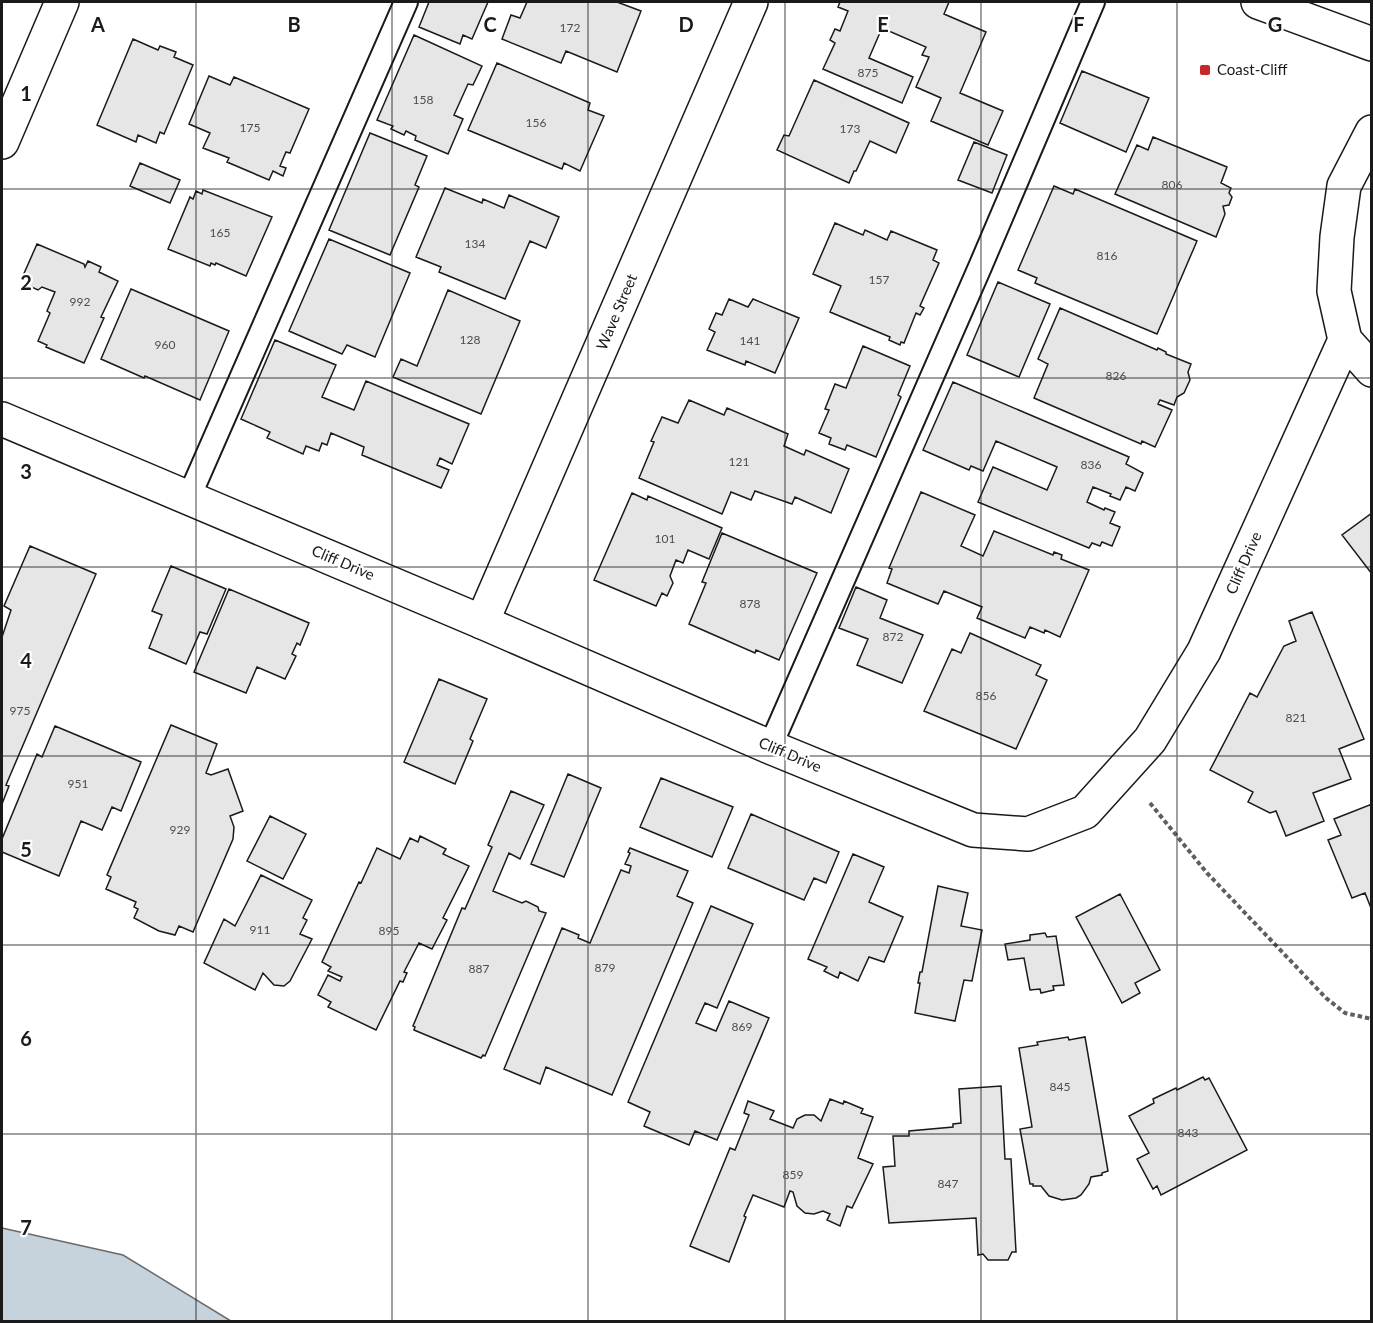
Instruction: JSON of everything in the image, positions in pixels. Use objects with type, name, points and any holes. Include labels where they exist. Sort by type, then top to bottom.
[{"type":"main road","points":[[2,142],[62,2]]},
{"type":"main road","name":"Wave Street","points":[[482,622],[751,2]]},
{"type":"main road","points":[[1258,2],[1371,44]]},
{"type":"main road","points":[[1371,132],[1344,186],[1337,237],[1334,291],[1345,340],[1371,370]]},
{"type":"main road","name":"Cliff Drive","points":[[2,418],[770,747],[973,830],[1028,834],[1085,812],[1150,740],[1204,651],[1345,340]]},
{"type":"lane","points":[[189,497],[406,2]]},
{"type":"lane","points":[[770,747],[980,267],[1092,2]]},
{"type":"path","points":[[1123,770],[1207,873],[1326,998],[1345,1012],[1371,1019]]},
{"type":"shaded area","points":[[2,1228],[123,1255],[231,1321],[2,1321]]},
{"type":"building","points":[[429,2],[488,2],[472,39],[463,35],[460,44],[419,27]]},
{"type":"building","points":[[527,2],[617,2],[641,11],[617,72],[566,51],[561,63],[502,39],[511,15],[520,18]]},
{"type":"building","points":[[840,2],[949,2],[944,14],[986,32],[960,93],[1003,111],[988,145],[931,121],[941,98],[916,87],[929,57],[922,55],[926,47],[882,28],[869,58],[913,77],[902,103],[823,69],[835,43],[830,40],[835,29],[840,31],[848,11],[838,7]]},
{"type":"building","points":[[414,35],[482,66],[473,85],[468,84],[454,115],[463,119],[448,154],[415,140],[416,136],[406,131],[404,135],[391,129],[393,126],[377,120]]},
{"type":"building","points":[[133,39],[158,50],[160,46],[176,52],[174,57],[193,65],[164,134],[160,132],[156,143],[138,135],[136,142],[97,125]]},
{"type":"building","points":[[497,63],[590,103],[588,110],[604,116],[580,171],[564,163],[562,169],[468,130]]},
{"type":"building","points":[[1082,71],[1149,98],[1126,152],[1060,123]]},
{"type":"building","points":[[209,76],[230,85],[234,77],[309,109],[290,153],[286,152],[280,166],[286,168],[283,176],[273,171],[269,180],[227,162],[229,158],[203,148],[210,133],[189,124]]},
{"type":"building","points":[[814,80],[909,123],[896,153],[870,141],[849,183],[777,150],[784,135],[789,136]]},
{"type":"building","points":[[370,133],[427,156],[415,185],[419,187],[390,255],[329,230]]},
{"type":"building","points":[[1153,137],[1227,167],[1221,183],[1231,188],[1229,193],[1232,197],[1229,205],[1223,206],[1225,214],[1216,237],[1115,194],[1137,145],[1148,150]]},
{"type":"building","points":[[974,142],[1007,155],[992,193],[958,180]]},
{"type":"building","points":[[140,163],[180,180],[170,203],[130,186]]},
{"type":"building","points":[[1054,186],[1073,194],[1075,189],[1197,241],[1157,334],[1035,283],[1037,278],[1018,270]]},
{"type":"building","points":[[445,188],[482,203],[483,199],[504,208],[509,195],[559,217],[546,248],[530,241],[505,299],[439,272],[441,267],[416,257]]},
{"type":"building","points":[[203,190],[272,217],[246,276],[216,263],[215,265],[211,263],[210,266],[168,249],[190,197],[193,199],[196,191],[202,194]]},
{"type":"building","points":[[835,223],[863,235],[865,230],[887,240],[891,231],[937,250],[933,260],[939,263],[920,306],[924,308],[920,315],[916,313],[904,343],[901,342],[900,345],[889,340],[890,337],[830,312],[841,286],[813,274]]},
{"type":"building","points":[[329,239],[410,273],[375,357],[347,345],[342,354],[289,331]]},
{"type":"building","points":[[37,244],[84,264],[85,267],[88,261],[101,267],[99,272],[118,281],[101,317],[104,318],[84,363],[46,347],[47,345],[38,341],[50,313],[47,311],[55,292],[42,287],[38,290],[29,286],[28,281],[22,278]]},
{"type":"building","points":[[998,282],[1050,304],[1019,377],[967,355]]},
{"type":"building","points":[[131,289],[229,331],[200,400],[101,359]]},
{"type":"building","points":[[448,290],[520,321],[481,414],[393,377],[401,359],[417,366]]},
{"type":"building","points":[[729,299],[748,307],[753,299],[799,318],[775,373],[746,361],[745,365],[707,350],[715,332],[709,329],[716,313],[722,315]]},
{"type":"building","points":[[1060,308],[1191,364],[1188,372],[1190,380],[1184,393],[1177,397],[1174,405],[1160,400],[1158,404],[1172,410],[1155,447],[1142,441],[1141,444],[1034,398],[1048,364],[1038,359]]},
{"type":"building","points":[[275,340],[336,365],[322,397],[354,410],[366,381],[469,424],[452,464],[440,458],[437,465],[449,470],[441,488],[362,455],[364,447],[331,433],[327,445],[322,443],[319,451],[306,446],[303,454],[267,438],[270,432],[241,419]]},
{"type":"building","points":[[863,346],[910,366],[898,395],[901,397],[876,457],[847,445],[845,450],[829,444],[831,438],[819,433],[829,410],[825,409],[835,384],[846,388]]},
{"type":"building","points":[[953,382],[1129,457],[1126,464],[1143,473],[1135,491],[1126,487],[1120,500],[1093,487],[1087,502],[1104,510],[1105,508],[1115,512],[1110,523],[1120,527],[1112,546],[1102,542],[1100,546],[1092,543],[1089,548],[978,502],[993,467],[1047,490],[1057,467],[996,441],[983,471],[971,466],[969,470],[923,450]]},
{"type":"building","points":[[689,400],[724,415],[727,408],[788,434],[784,446],[804,455],[806,450],[849,469],[831,513],[795,497],[792,504],[755,491],[751,500],[731,492],[722,514],[639,478],[654,442],[651,441],[662,417],[678,423]]},
{"type":"building","points":[[921,492],[975,515],[961,546],[983,556],[994,531],[1053,555],[1054,552],[1062,555],[1061,559],[1089,570],[1060,637],[1045,630],[1044,633],[1030,627],[1025,638],[977,618],[982,607],[944,591],[938,604],[887,583],[892,569],[889,568]]},
{"type":"building","points":[[632,493],[647,500],[648,496],[722,528],[709,559],[688,550],[683,563],[676,560],[670,576],[673,583],[667,596],[662,593],[656,606],[594,580]]},
{"type":"building","points":[[1372,513],[1372,574],[1342,535]]},
{"type":"building","points":[[722,533],[817,573],[779,660],[756,650],[755,653],[689,624],[706,583],[702,582]]},
{"type":"building","points":[[30,546],[96,574],[6,785],[9,786],[2,804],[2,637],[11,610],[4,606]]},
{"type":"building","points":[[171,566],[226,589],[207,634],[200,632],[186,664],[149,648],[162,615],[152,611]]},
{"type":"building","points":[[856,587],[887,600],[880,618],[923,635],[902,683],[857,665],[868,639],[839,628]]},
{"type":"building","points":[[229,589],[309,623],[300,645],[297,643],[292,654],[296,656],[285,679],[257,667],[246,693],[194,672]]},
{"type":"building","points":[[1312,612],[1364,739],[1339,749],[1351,779],[1313,793],[1324,821],[1286,836],[1276,811],[1270,813],[1248,802],[1253,792],[1210,770],[1250,693],[1257,697],[1284,646],[1296,641],[1289,621]]},
{"type":"building","points":[[970,633],[1041,665],[1036,675],[1047,680],[1016,749],[924,711],[952,649],[961,653]]},
{"type":"building","points":[[439,679],[487,699],[470,739],[473,741],[455,784],[404,762]]},
{"type":"building","points":[[171,725],[217,744],[206,773],[211,775],[228,769],[243,811],[230,816],[234,827],[233,839],[193,932],[179,926],[175,935],[159,931],[134,918],[138,909],[134,907],[136,902],[106,889],[111,877],[107,875]]},
{"type":"building","points":[[55,726],[141,762],[121,811],[112,807],[102,830],[81,821],[59,876],[2,852],[2,839],[37,754],[42,757]]},
{"type":"building","points":[[568,774],[601,788],[564,877],[531,864]]},
{"type":"building","points":[[661,778],[733,807],[712,857],[640,827]]},
{"type":"building","points":[[511,791],[544,805],[520,859],[509,853],[493,891],[522,903],[526,901],[538,907],[539,911],[546,913],[485,1056],[481,1058],[414,1030],[413,1026],[462,908],[465,909],[492,847],[488,845]]},
{"type":"building","points":[[1372,804],[1371,908],[1365,893],[1352,898],[1328,840],[1341,835],[1334,819]]},
{"type":"building","points":[[751,814],[839,852],[826,883],[814,878],[804,900],[728,868]]},
{"type":"building","points":[[270,816],[306,834],[283,879],[247,861]]},
{"type":"building","points":[[420,836],[446,849],[443,854],[469,866],[443,918],[447,920],[432,949],[419,943],[404,972],[407,973],[403,982],[400,981],[376,1030],[328,1007],[331,1002],[318,995],[328,975],[340,981],[342,977],[328,971],[331,967],[322,962],[377,848],[400,859],[410,838],[418,842]]},
{"type":"building","points":[[630,848],[688,871],[677,896],[693,903],[612,1095],[546,1067],[540,1084],[504,1069],[562,928],[579,935],[578,938],[590,943],[621,870],[629,873],[631,866],[625,864]]},
{"type":"building","points":[[853,854],[884,867],[869,902],[903,917],[884,962],[869,957],[858,981],[840,972],[838,978],[824,971],[827,967],[808,959]]},
{"type":"building","points":[[261,875],[312,900],[303,918],[307,920],[300,934],[312,939],[290,981],[284,986],[274,985],[263,973],[255,990],[204,963],[224,919],[235,926]]},
{"type":"building","points":[[938,886],[968,893],[961,926],[982,930],[972,981],[964,980],[955,1021],[915,1013],[920,983],[918,983]]},
{"type":"building","points":[[1120,894],[1160,970],[1135,983],[1140,993],[1122,1003],[1076,917]]},
{"type":"building","points":[[711,906],[753,924],[717,1008],[705,1003],[696,1023],[716,1031],[729,1001],[769,1018],[717,1140],[695,1131],[689,1145],[644,1126],[650,1112],[628,1102]]},
{"type":"building","points":[[1045,933],[1047,937],[1056,936],[1064,985],[1053,986],[1054,990],[1041,993],[1040,989],[1030,990],[1024,958],[1008,960],[1005,944],[1030,940],[1030,935]]},
{"type":"building","points":[[1068,1037],[1069,1040],[1085,1037],[1108,1171],[1091,1177],[1081,1195],[1062,1200],[1049,1196],[1041,1186],[1030,1184],[1020,1129],[1032,1127],[1019,1048],[1038,1045],[1037,1042]]},
{"type":"building","points":[[1203,1077],[1205,1080],[1209,1078],[1247,1150],[1161,1195],[1157,1186],[1153,1189],[1137,1159],[1149,1153],[1129,1116],[1154,1103],[1153,1099]]},
{"type":"building","points":[[1001,1086],[1005,1159],[1011,1159],[1016,1252],[1012,1252],[1008,1260],[988,1260],[983,1254],[978,1255],[976,1218],[889,1223],[883,1167],[895,1166],[893,1136],[909,1136],[909,1131],[953,1127],[953,1124],[961,1123],[959,1089]]},
{"type":"building","points":[[830,1099],[843,1104],[844,1101],[863,1109],[861,1113],[873,1117],[858,1158],[873,1164],[852,1208],[847,1206],[840,1226],[827,1220],[830,1214],[823,1211],[814,1214],[805,1213],[797,1206],[793,1192],[790,1191],[784,1207],[753,1195],[729,1262],[690,1246],[730,1148],[735,1150],[749,1115],[744,1113],[748,1101],[774,1111],[770,1119],[793,1128],[797,1119],[805,1115],[814,1115],[821,1121]]},
{"type":"place","name":"Coast-Cliff","points":[[1205,70]]}]
